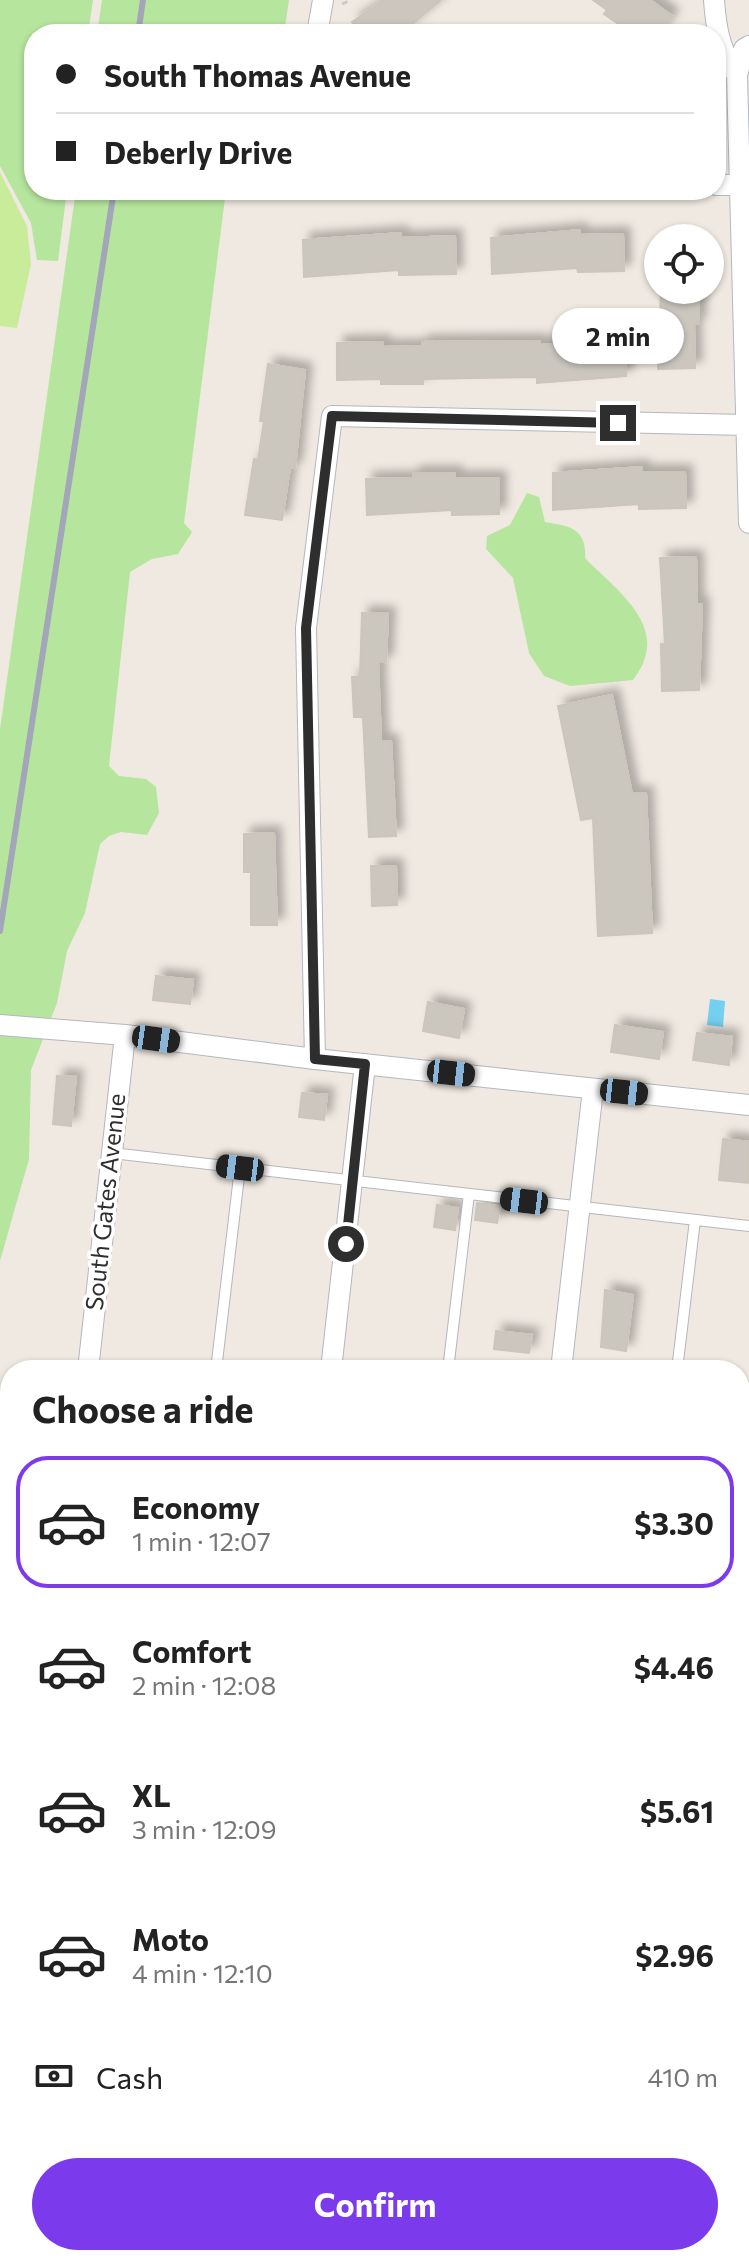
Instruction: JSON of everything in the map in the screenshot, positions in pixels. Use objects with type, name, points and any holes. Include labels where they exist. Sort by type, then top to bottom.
[{"type":"street","points":[[319,24],[323,0]]},
{"type":"street","points":[[714,0],[716,24]]},
{"type":"street","points":[[749,46],[744,49],[737,75],[747,334],[749,523]]},
{"type":"street","points":[[726,59],[737,75]]},
{"type":"street","points":[[726,185],[740,185]]},
{"type":"street","points":[[315,1059],[306,628],[332,416],[746,425]]},
{"type":"street","points":[[0,1025],[125,1035],[315,1059],[749,1105]]},
{"type":"street","name":"South Gates Avenue","points":[[89,1360],[125,1035]]},
{"type":"street","points":[[332,1360],[365,1064]]},
{"type":"street","points":[[562,1360],[593,1089]]},
{"type":"lane","points":[[112,1153],[749,1226]]},
{"type":"lane","points":[[217,1360],[240,1168]]},
{"type":"lane","points":[[449,1360],[469,1194]]},
{"type":"lane","points":[[678,1360],[695,1220]]},
{"type":"green space","points":[[0,0],[93,0],[89,24],[24,24],[24,200],[66,200],[58,261],[37,260],[31,223],[0,166]]},
{"type":"green space","points":[[102,0],[289,0],[285,24],[98,24]]},
{"type":"green space","points":[[0,172],[27,226],[31,264],[17,328],[0,326]]},
{"type":"green space","points":[[75,200],[225,200],[184,523],[192,532],[178,554],[152,559],[130,572],[109,766],[119,776],[146,779],[156,787],[159,813],[147,835],[121,832],[109,836],[100,844],[85,913],[67,951],[57,1003],[31,1070],[29,1159],[0,1261],[0,729]]},
{"type":"green space","points":[[527,493],[539,497],[545,522],[562,525],[580,535],[585,558],[637,613],[647,644],[644,661],[633,680],[570,686],[544,676],[529,653],[513,578],[486,549],[487,536],[510,525]]},
{"type":"water","points":[[710,999],[725,1001],[723,1027],[707,1025]]},
{"type":"building","points":[[384,0],[441,0],[412,24],[352,22]]},
{"type":"building","points":[[593,0],[650,0],[672,16],[666,24],[618,24],[604,14],[607,10]]},
{"type":"building","points":[[580,230],[580,235],[623,234],[624,271],[578,272],[577,268],[492,274],[491,238]]},
{"type":"building","points":[[401,233],[401,238],[455,236],[456,274],[399,275],[399,270],[304,277],[303,240]]},
{"type":"building","points":[[660,304],[699,304],[699,324],[694,324],[695,368],[658,369]]},
{"type":"building","points":[[625,340],[626,376],[537,383],[537,377],[423,379],[423,384],[381,384],[381,379],[337,380],[337,343],[383,342],[383,347],[422,346],[422,342],[540,341],[540,345]]},
{"type":"building","points":[[268,364],[305,370],[295,468],[290,467],[282,520],[245,515],[264,421],[260,421]]},
{"type":"building","points":[[642,467],[642,472],[685,472],[686,508],[639,509],[639,504],[553,510],[553,473]]},
{"type":"building","points":[[413,473],[455,473],[455,478],[499,478],[499,514],[452,515],[452,510],[367,515],[366,479],[413,478]]},
{"type":"building","points":[[696,557],[697,604],[702,604],[699,690],[662,691],[661,644],[665,644],[660,558]]},
{"type":"building","points":[[362,613],[388,614],[386,662],[378,661],[381,742],[391,741],[396,836],[369,837],[363,717],[354,717],[352,677],[360,677]]},
{"type":"building","points":[[612,695],[632,794],[646,793],[652,933],[598,936],[593,818],[581,820],[558,706]]},
{"type":"building","points":[[274,833],[277,925],[251,925],[251,872],[244,872],[244,834]]},
{"type":"building","points":[[371,866],[396,866],[397,905],[372,906]]},
{"type":"building","points":[[156,976],[193,980],[190,1004],[153,1000]]},
{"type":"building","points":[[428,1002],[464,1009],[459,1038],[423,1031]]},
{"type":"building","points":[[615,1025],[663,1032],[659,1059],[611,1052]]},
{"type":"building","points":[[697,1033],[732,1037],[729,1065],[693,1060]]},
{"type":"building","points":[[57,1076],[76,1077],[71,1126],[53,1124]]},
{"type":"building","points":[[302,1093],[327,1095],[324,1120],[299,1117]]},
{"type":"building","points":[[723,1139],[749,1142],[749,1183],[719,1180]]},
{"type":"building","points":[[477,1203],[500,1206],[497,1223],[475,1220]]},
{"type":"building","points":[[437,1205],[458,1208],[455,1230],[434,1227]]},
{"type":"building","points":[[605,1290],[633,1295],[626,1351],[601,1347]]},
{"type":"building","points":[[496,1331],[532,1335],[529,1353],[494,1349]]},
{"type":"railway","points":[[139,24],[143,0]]},
{"type":"railway","points":[[0,931],[112,200]]},
{"type":"route","points":[[346,1244],[365,1064],[315,1059],[306,628],[332,416],[618,423]]}]
